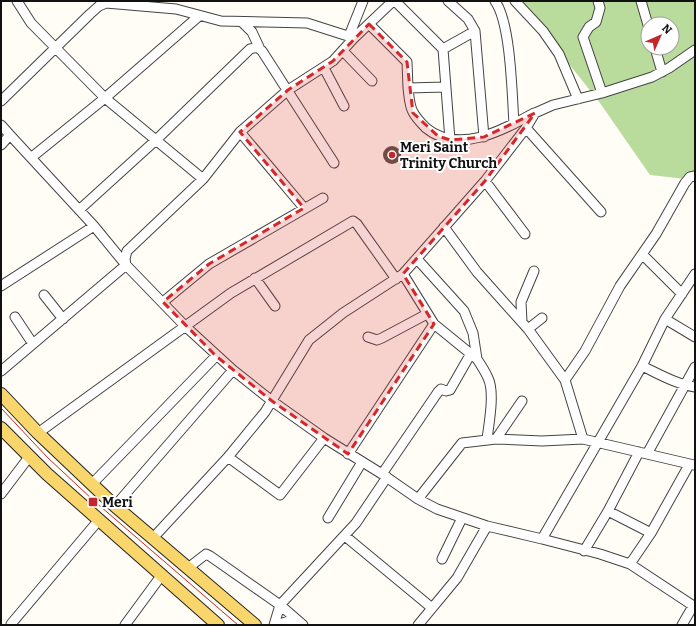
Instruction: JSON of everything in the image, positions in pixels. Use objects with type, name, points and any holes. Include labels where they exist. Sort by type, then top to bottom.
[{"type":"main road","points":[[1,394],[38,433],[115,506],[255,625]]},
{"type":"main road","points":[[1,428],[29,457],[98,521],[218,625]]},
{"type":"street","points":[[17,1],[25,17],[105,98],[203,179]]},
{"type":"street","points":[[126,265],[125,259],[127,250],[203,179],[240,132],[288,90],[324,68],[343,51],[351,37],[363,1]]},
{"type":"street","points":[[351,37],[369,24],[394,1],[443,49],[450,140]]},
{"type":"street","points":[[448,1],[468,19],[475,31],[484,137]]},
{"type":"street","points":[[495,1],[502,16],[506,33],[514,124]]},
{"type":"street","points":[[515,1],[543,30],[559,54],[578,99]]},
{"type":"street","points":[[598,1],[600,8],[596,22],[589,27],[583,37],[602,93]]},
{"type":"street","points":[[641,1],[645,16]]},
{"type":"street","points":[[1,101],[99,6],[106,4],[176,9],[214,21],[307,23],[351,37]]},
{"type":"street","points":[[32,157],[105,98],[199,16]]},
{"type":"street","points":[[242,22],[252,32],[259,47],[288,90],[334,164]]},
{"type":"street","points":[[369,24],[406,62],[408,88],[412,109],[416,117],[429,130],[450,140],[484,137],[552,105],[602,93],[652,77],[694,53]]},
{"type":"street","points":[[443,49],[475,31]]},
{"type":"street","points":[[79,210],[156,140],[250,49],[259,47]]},
{"type":"street","points":[[343,51],[372,81]]},
{"type":"street","points":[[657,56],[662,72]]},
{"type":"street","points":[[324,68],[344,106]]},
{"type":"street","points":[[408,88],[445,87]]},
{"type":"street","points":[[153,538],[228,457],[272,401],[309,340],[343,314],[400,276],[417,259],[485,181],[526,128],[535,113]]},
{"type":"street","points":[[1,125],[94,226],[126,265],[185,326],[216,356],[272,401],[348,454],[418,499],[437,509],[486,526],[600,554],[630,564],[694,607],[682,625]]},
{"type":"street","points":[[526,128],[601,212]]},
{"type":"street","points":[[240,132],[304,208]]},
{"type":"street","points":[[1,145],[10,135]]},
{"type":"street","points":[[565,380],[586,351],[620,286],[643,255],[685,183],[690,178],[695,176]]},
{"type":"street","points":[[485,181],[525,234]]},
{"type":"street","points":[[163,302],[209,264],[323,198]]},
{"type":"street","points":[[38,433],[231,293],[353,221],[400,276],[434,324],[474,357],[489,378],[492,439]]},
{"type":"street","points":[[1,286],[94,226]]},
{"type":"street","points":[[444,227],[477,272],[525,326],[565,380],[583,439]]},
{"type":"street","points":[[643,255],[682,294]]},
{"type":"street","points":[[275,625],[280,605],[345,536],[365,512],[384,476],[439,390],[450,390],[474,357],[473,333],[464,311],[417,259]]},
{"type":"street","points":[[1,371],[126,265]]},
{"type":"street","points":[[525,326],[521,302],[534,271]]},
{"type":"street","points":[[542,539],[642,366],[665,319],[695,274]]},
{"type":"street","points":[[255,278],[276,306]]},
{"type":"street","points":[[44,294],[63,319]]},
{"type":"street","points":[[368,337],[376,340],[382,338],[427,314]]},
{"type":"street","points":[[15,317],[33,344]]},
{"type":"street","points":[[525,326],[542,318]]},
{"type":"street","points":[[665,319],[695,337]]},
{"type":"street","points":[[348,454],[434,324]]},
{"type":"street","points":[[92,484],[216,356]]},
{"type":"street","points":[[642,366],[684,385],[695,386]]},
{"type":"street","points":[[584,551],[695,367]]},
{"type":"street","points":[[115,506],[233,370]]},
{"type":"street","points":[[492,439],[522,401]]},
{"type":"street","points":[[228,457],[280,495],[324,438]]},
{"type":"street","points":[[418,499],[462,442],[492,439],[542,441],[583,439],[692,465],[651,533],[630,564]]},
{"type":"street","points":[[1,494],[29,457]]},
{"type":"street","points":[[328,518],[362,462]]},
{"type":"street","points":[[608,511],[651,533]]},
{"type":"street","points":[[442,559],[462,518]]},
{"type":"street","points":[[11,624],[98,521]]},
{"type":"street","points":[[418,625],[466,564],[486,526]]},
{"type":"street","points":[[345,536],[432,608]]},
{"type":"street","points":[[188,568],[206,554],[280,605],[303,625]]},
{"type":"street","points":[[125,625],[161,576]]},
{"type":"street","points":[[275,625],[295,619]]},
{"type":"highlighted area","points":[[369,24],[407,62],[413,113],[438,136],[450,140],[484,137],[535,113],[485,181],[403,274],[434,324],[348,454],[272,401],[216,356],[163,302],[209,264],[304,208],[240,132],[288,90],[333,61]]},
{"type":"green space","points":[[519,1],[695,1],[695,180],[650,175],[600,103]]},
{"type":"building","name":"Meri Saint Trinity Church","points":[[392,146],[398,149],[401,155],[398,161],[392,164],[386,161],[383,155],[386,149]]},
{"type":"tram line","points":[[1,408],[47,457],[93,500],[238,625]]},
{"type":"place","name":"Meri Saint Trinity Church","points":[[392,155]]},
{"type":"place","name":"Meri","points":[[93,502]]}]
